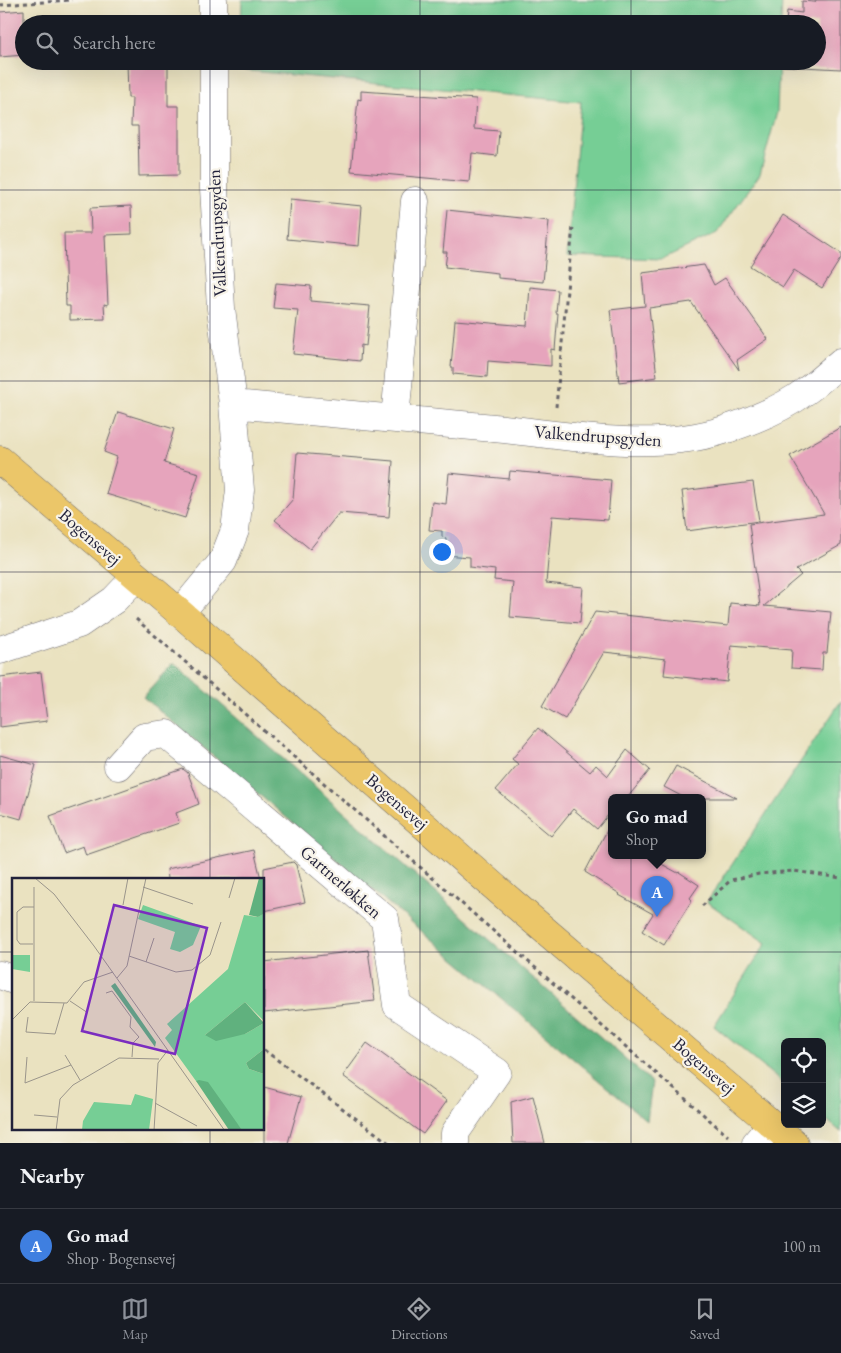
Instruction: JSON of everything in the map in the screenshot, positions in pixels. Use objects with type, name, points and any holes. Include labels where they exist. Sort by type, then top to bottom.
[{"type":"main road","name":"Bogensevej","points":[[0,460],[557,939],[764,1134],[794,1143]]},
{"type":"street","points":[[213,0],[214,15]]},
{"type":"street","name":"Valkendrupsgyden","points":[[180,613],[223,561],[235,530],[240,490],[233,404],[221,308],[214,188],[214,70]]},
{"type":"street","points":[[395,418],[415,201]]},
{"type":"street","name":"Valkendrupsgyden","points":[[233,404],[395,418],[580,438],[673,440],[722,430],[767,414],[805,392],[841,362]]},
{"type":"street","points":[[0,650],[79,624],[114,600],[136,577]]},
{"type":"street","name":"Gartnerløkken","points":[[118,766],[144,737],[166,734],[385,919],[396,1005],[497,1072],[455,1133],[455,1143]]},
{"type":"path","points":[[0,5],[72,0]]},
{"type":"path","points":[[554,434],[574,226]]},
{"type":"path","points":[[114,600],[728,1136]]},
{"type":"path","points":[[702,906],[731,880],[759,874],[794,872],[841,878]]},
{"type":"path","points":[[265,1051],[389,1143]]},
{"type":"green space","points":[[242,0],[782,0],[781,15],[241,15]]},
{"type":"green space","points":[[239,70],[779,70],[777,112],[760,174],[717,233],[662,259],[567,256],[581,102]]},
{"type":"green space","points":[[174,663],[652,1082],[647,1121],[143,697]]},
{"type":"green space","points":[[841,701],[841,1132],[826,1119],[826,1038],[781,1038],[781,1082],[714,1026],[766,943],[707,902]]},
{"type":"building","points":[[816,0],[841,0],[841,69],[826,68],[826,15],[787,15],[787,11],[802,13],[802,1],[815,2]]},
{"type":"building","points":[[24,10],[24,15],[15,15],[15,56],[0,57],[0,12]]},
{"type":"building","points":[[127,70],[168,70],[168,106],[179,106],[179,175],[139,176],[138,126],[131,126],[132,98],[128,98]]},
{"type":"building","points":[[361,91],[476,99],[474,129],[499,131],[497,156],[472,153],[469,182],[351,171],[358,99],[361,100]]},
{"type":"building","points":[[290,199],[362,206],[359,246],[287,239]]},
{"type":"building","points":[[131,206],[132,234],[105,235],[108,305],[104,304],[105,319],[70,320],[70,306],[66,306],[64,233],[91,233],[90,208]]},
{"type":"building","points":[[447,210],[549,221],[543,282],[498,278],[498,273],[445,267],[447,252],[443,252]]},
{"type":"building","points":[[783,215],[841,253],[841,258],[822,288],[794,270],[783,287],[750,266]]},
{"type":"building","points":[[704,265],[714,285],[725,278],[768,339],[737,360],[739,370],[691,302],[649,308],[657,377],[619,382],[610,310],[645,306],[642,273]]},
{"type":"building","points":[[276,283],[311,286],[310,301],[370,306],[366,346],[361,345],[360,361],[293,354],[298,310],[273,308]]},
{"type":"building","points":[[530,287],[558,290],[555,350],[551,349],[551,366],[488,361],[487,377],[453,374],[453,367],[451,367],[455,320],[527,326]]},
{"type":"building","points":[[118,412],[174,429],[164,463],[199,473],[185,518],[106,494],[117,457],[104,452]]},
{"type":"building","points":[[841,427],[841,545],[796,570],[801,575],[764,606],[831,612],[827,653],[823,653],[822,670],[791,668],[792,650],[731,645],[727,682],[664,675],[666,659],[604,652],[565,719],[542,706],[595,612],[728,626],[730,603],[760,606],[749,524],[824,514],[790,456]]},
{"type":"building","points":[[297,453],[393,461],[389,517],[339,513],[310,549],[275,520],[293,499]]},
{"type":"building","points":[[510,471],[611,480],[608,520],[552,516],[546,583],[583,587],[580,623],[510,617],[513,582],[494,580],[495,570],[470,567],[470,557],[444,555],[446,538],[442,537],[442,531],[429,530],[432,502],[446,504],[449,473],[509,479]]},
{"type":"building","points":[[753,482],[759,521],[687,531],[682,491]]},
{"type":"building","points":[[41,672],[47,721],[0,727],[0,677]]},
{"type":"building","points":[[538,728],[590,772],[596,765],[608,776],[627,750],[650,770],[630,794],[608,794],[608,815],[597,829],[573,809],[551,836],[496,790],[518,764],[512,759]]},
{"type":"building","points":[[0,755],[36,765],[21,819],[0,813]]},
{"type":"building","points":[[676,766],[737,798],[706,798],[706,794],[677,794],[664,787]]},
{"type":"building","points":[[183,769],[188,773],[199,804],[176,813],[179,823],[86,855],[83,846],[64,853],[50,816]]},
{"type":"building","points":[[608,829],[608,859],[652,859],[679,872],[699,885],[690,898],[692,900],[664,945],[642,931],[653,914],[619,895],[585,872]]},
{"type":"building","points":[[254,850],[261,878],[168,878],[167,869]]},
{"type":"building","points":[[293,862],[296,865],[305,902],[265,911],[264,868]]},
{"type":"building","points":[[368,950],[375,1001],[265,1013],[265,962]]},
{"type":"building","points":[[367,1043],[447,1101],[423,1134],[343,1076]]},
{"type":"building","points":[[265,1087],[301,1097],[288,1143],[264,1143]]},
{"type":"building","points":[[533,1096],[545,1143],[513,1143],[511,1102]]},
{"type":"place","name":"Go mad","points":[[657,917]]}]
